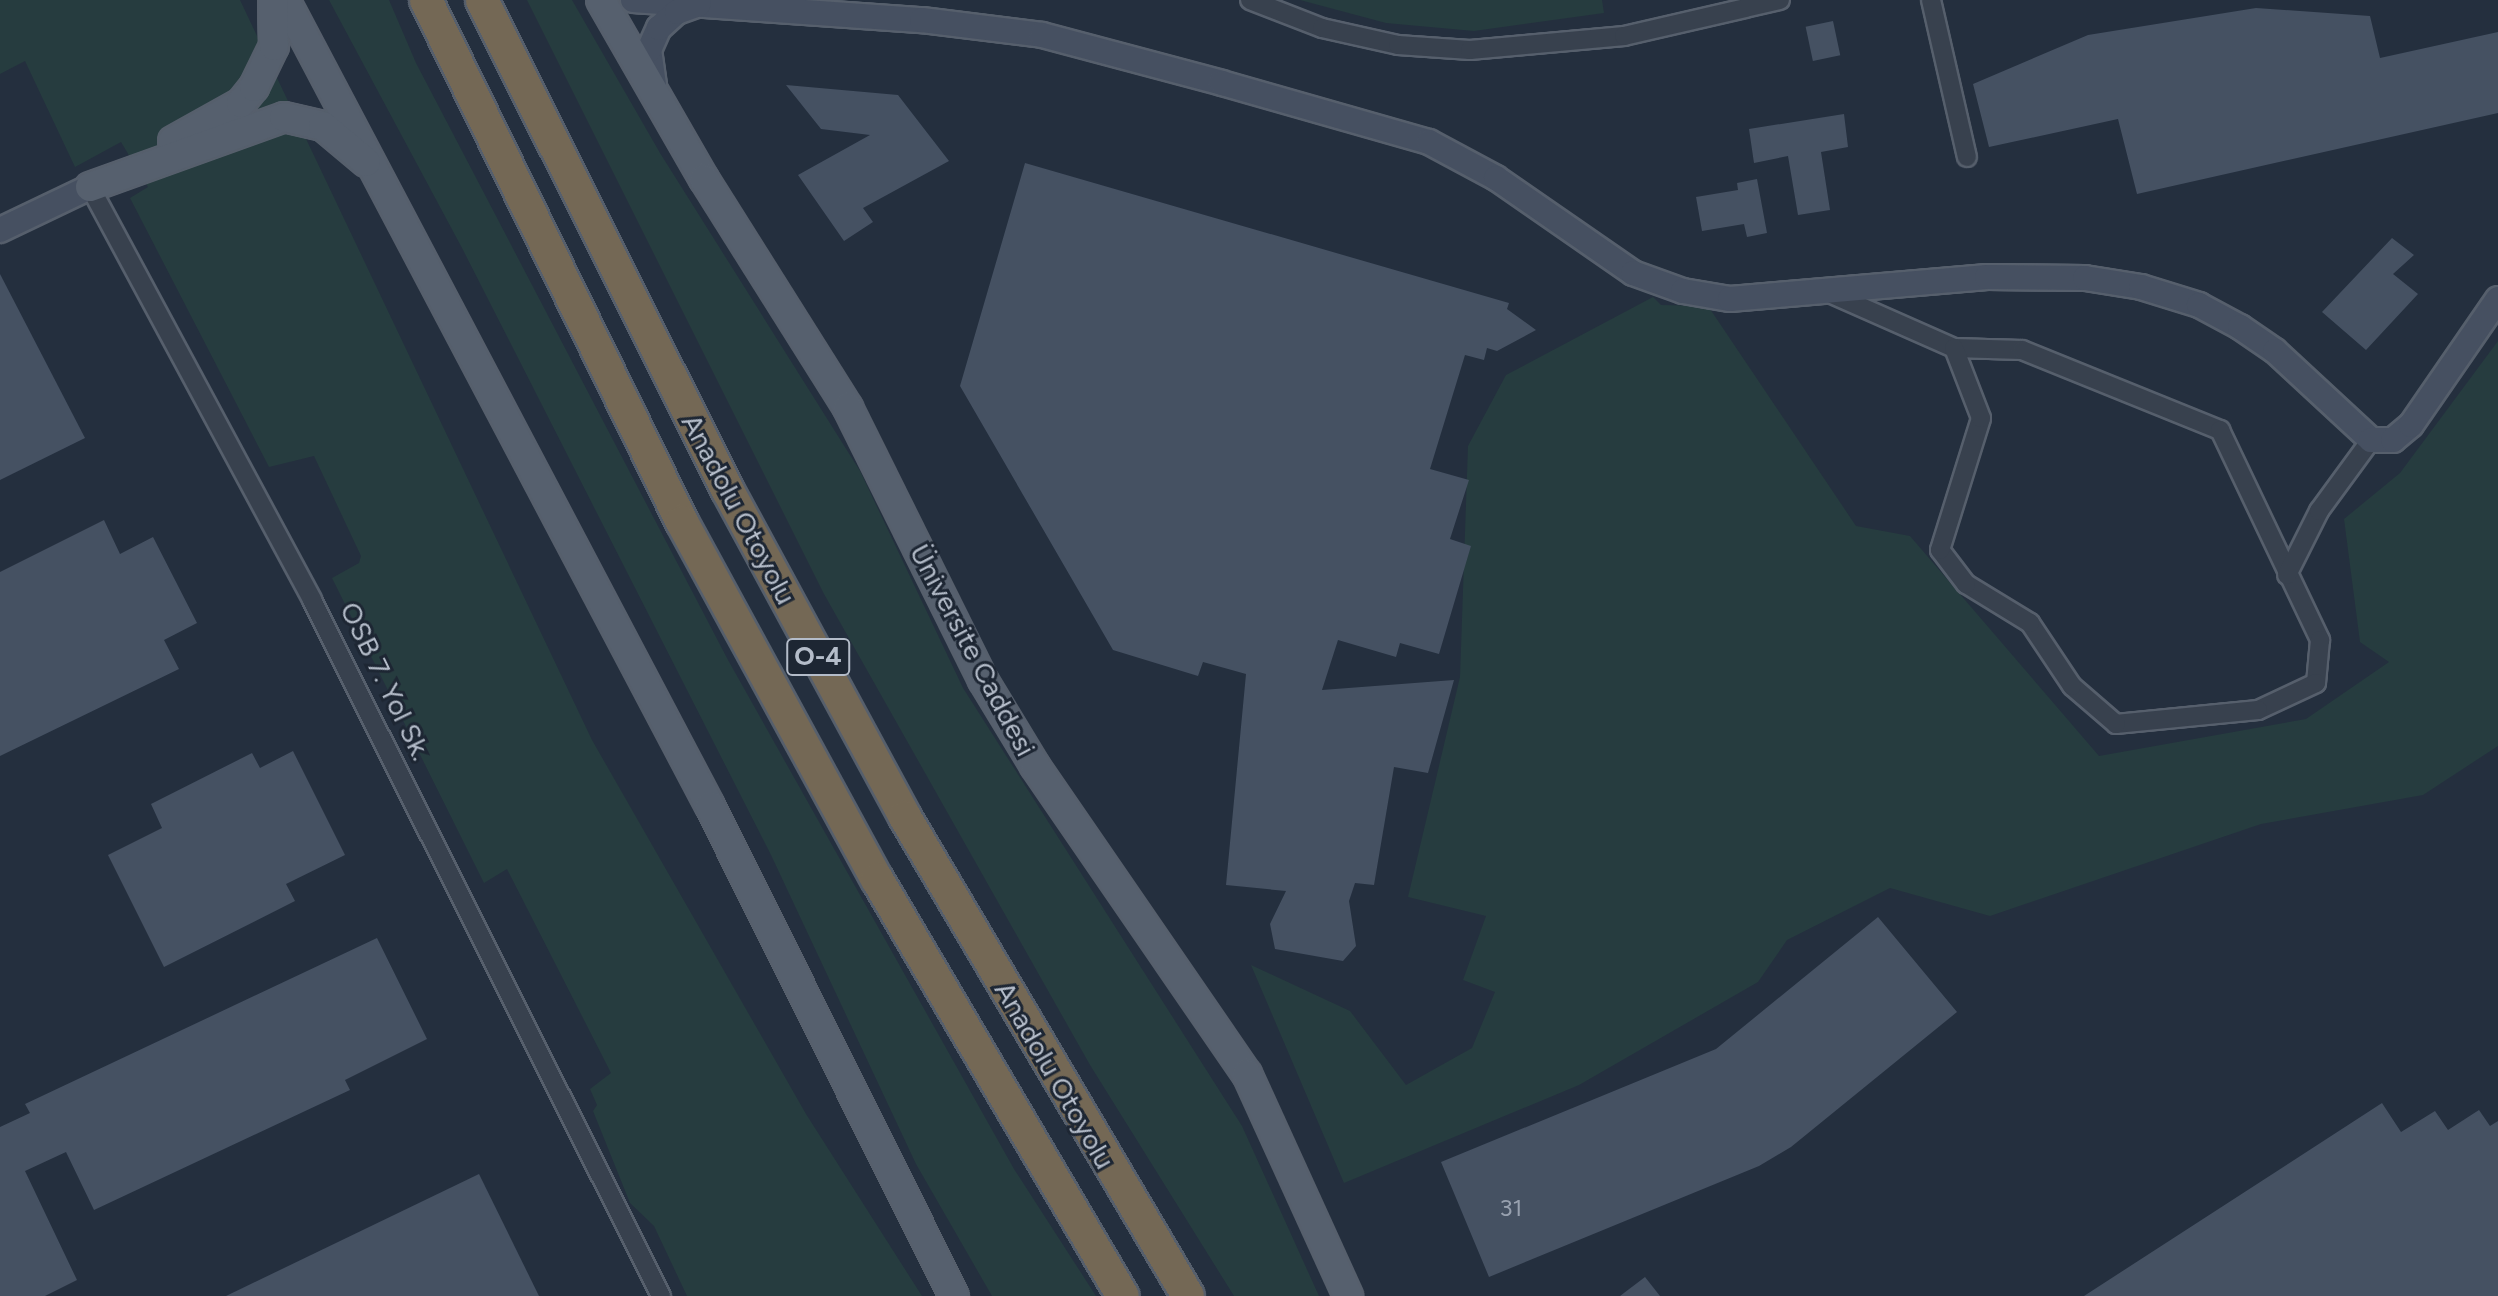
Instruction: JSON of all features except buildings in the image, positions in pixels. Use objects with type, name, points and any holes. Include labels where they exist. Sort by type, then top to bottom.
[{"type":"highway","name":"Anadolu Otoyolu","points":[[426,0],[682,522],[877,879],[1123,1296]]},
{"type":"highway","name":"Anadolu Otoyolu","points":[[482,0],[727,489],[905,817],[1188,1296]]},
{"type":"main road","points":[[90,187],[241,103],[266,70],[277,19],[273,0]]},
{"type":"main road","points":[[285,0],[710,806],[954,1296]]},
{"type":"main road","name":"Üniversite Caddesi","points":[[601,0],[848,408],[983,680],[1027,753],[1247,1074],[1348,1296]]},
{"type":"main road","points":[[90,187],[266,119],[284,117],[323,126],[382,179]]},
{"type":"street","points":[[633,0],[922,20],[1042,35],[1429,142],[1496,178],[1633,273],[1683,291],[1730,299],[1987,277],[2085,278],[2141,287],[2199,305],[2240,327],[2275,351],[2371,440],[2393,440],[2411,425],[2498,299]]},
{"type":"street","points":[[1250,0],[1322,28],[1398,45],[1470,50],[1624,36],[1780,0]]},
{"type":"street","points":[[1931,0],[1967,157]]},
{"type":"street","points":[[661,103],[650,72],[649,50],[668,20],[701,3]]},
{"type":"street","points":[[0,230],[90,187]]},
{"type":"street","name":"OSB 7. Yol Sk.","points":[[90,187],[312,600],[661,1296]]},
{"type":"street","points":[[1825,291],[1954,348],[2022,350],[2220,430],[2320,640],[2316,683],[2258,710],[2116,724],[2072,686],[2030,623],[1966,584],[1940,550],[1981,418],[1954,348]]},
{"type":"street","points":[[2287,575],[2319,511],[2371,440]]},
{"type":"green space","points":[[0,0],[240,0],[592,740],[806,1114],[922,1296],[687,1296],[654,1226],[630,1203],[593,1111],[597,1105],[590,1089],[611,1073],[507,869],[484,883],[332,578],[359,563],[361,556],[314,456],[269,467],[130,198],[148,187],[121,142],[75,167],[25,61],[0,74]]},
{"type":"green space","points":[[329,0],[389,0],[416,63],[728,660],[1014,1169],[1096,1296],[992,1296],[916,1164],[771,855],[462,248]]},
{"type":"green space","points":[[527,0],[572,0],[660,153],[860,471],[963,688],[1242,1126],[1319,1296],[1234,1296],[1090,1065],[824,594]]},
{"type":"green space","points":[[1300,0],[1602,0],[1604,13],[1474,31],[1386,23]]},
{"type":"green space","points":[[1653,297],[1661,305],[1708,306],[1856,526],[1910,536],[2099,756],[2306,719],[2389,662],[2360,642],[2344,519],[2400,473],[2498,341],[2498,746],[2423,795],[2261,824],[1990,916],[1890,888],[1787,940],[1758,982],[1579,1085],[1344,1183],[1251,965],[1350,1011],[1406,1085],[1472,1048],[1495,992],[1463,980],[1486,916],[1408,897],[1460,677],[1468,446],[1506,375]]}]
